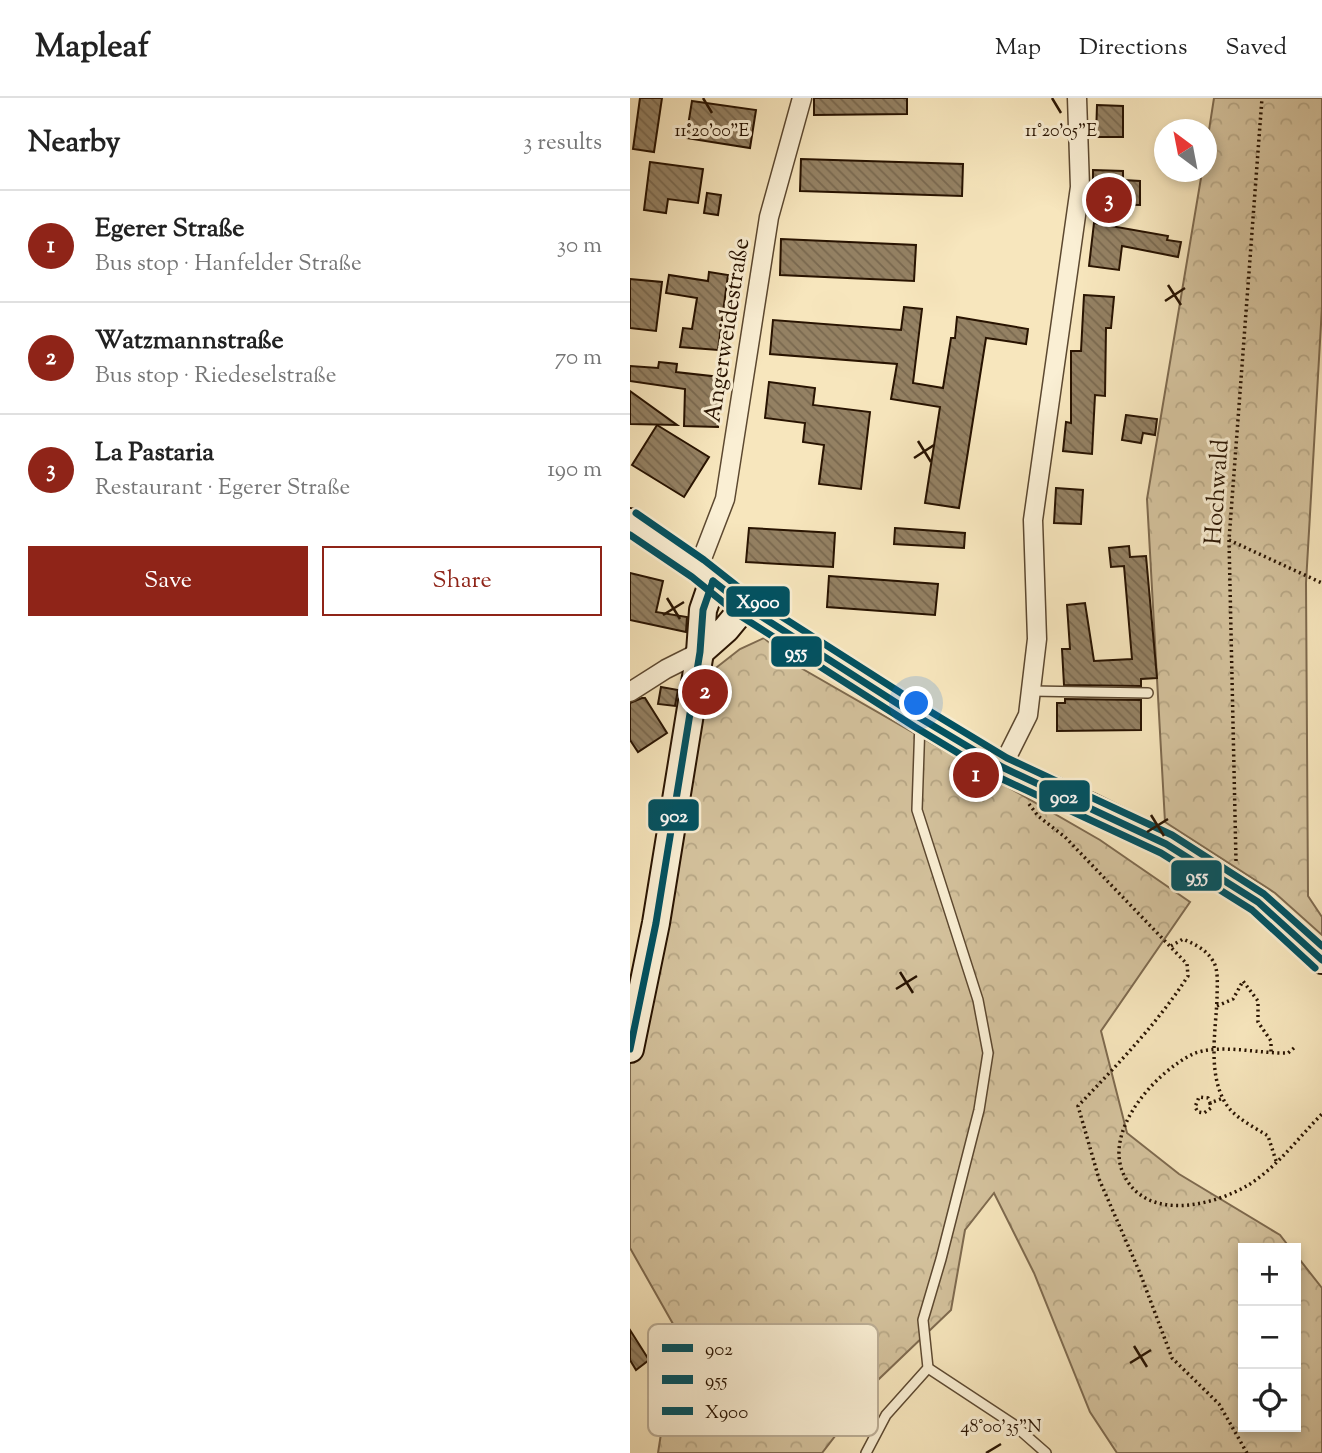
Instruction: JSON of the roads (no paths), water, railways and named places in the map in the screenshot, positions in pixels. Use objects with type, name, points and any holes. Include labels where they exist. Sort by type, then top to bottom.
[{"type":"street","name":"Angerweidestraße","points":[[705,575],[725,499],[769,217],[802,98]]},
{"type":"street","points":[[1002,767],[1028,715],[1037,639],[1033,520],[1080,187],[1077,98]]},
{"type":"street","points":[[630,522],[745,606],[920,718],[1002,767],[1166,844],[1258,902],[1322,960]]},
{"type":"street","points":[[630,1049],[656,923],[700,652],[705,575]]},
{"type":"street","points":[[630,692],[666,669],[700,652],[726,629],[745,606]]},
{"type":"lane","points":[[1031,691],[1148,693]]},
{"type":"lane","points":[[878,1430],[886,1415],[928,1368],[923,1320],[942,1259],[979,1110],[988,1053],[978,1000],[917,810],[920,718]]},
{"type":"lane","points":[[928,1368],[1013,1424],[1046,1453]]},
{"type":"lane","points":[[866,1453],[875,1436]]},
{"type":"place","name":"La Pastaria","points":[[1109,200]]},
{"type":"place","name":"Watzmannstraße","points":[[705,692]]},
{"type":"place","name":"Egerer Straße","points":[[976,775]]}]
